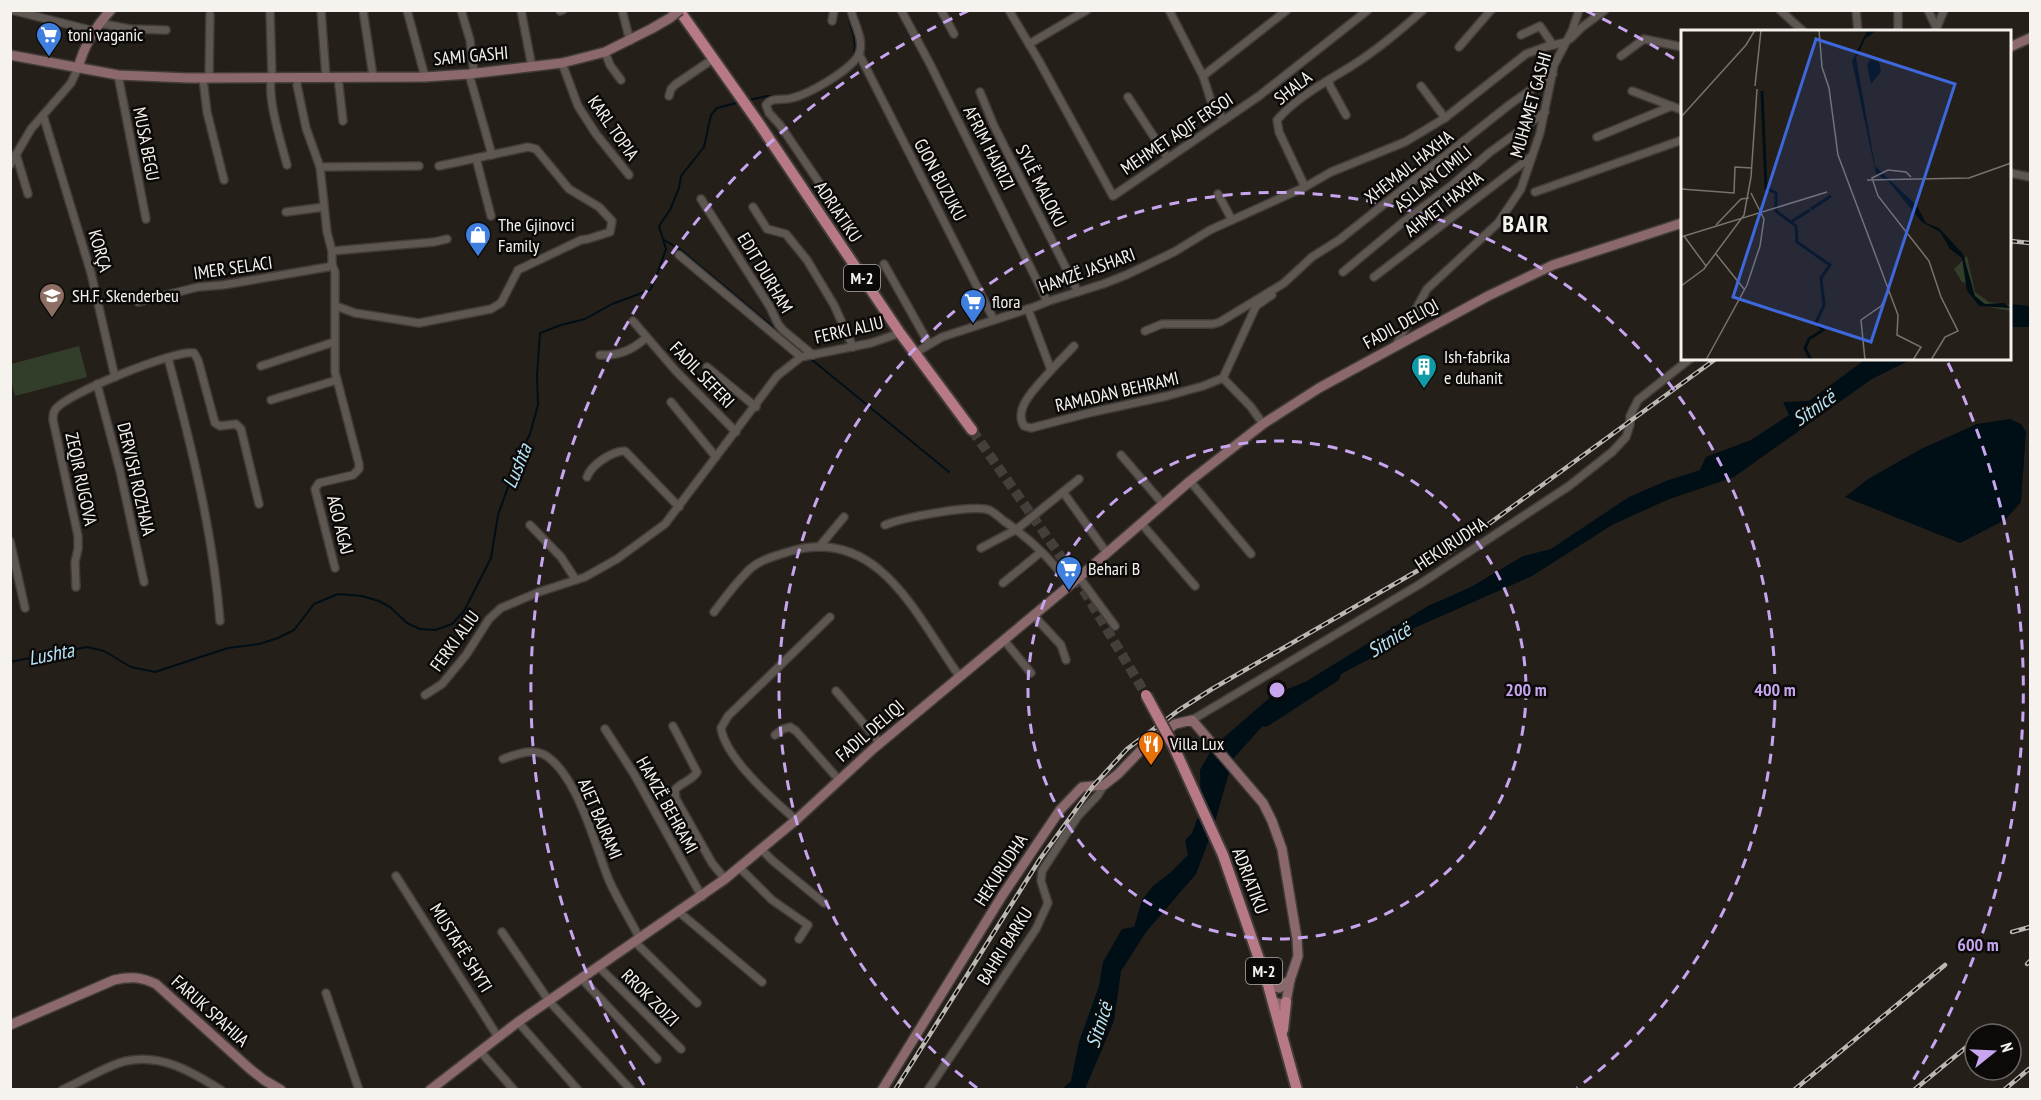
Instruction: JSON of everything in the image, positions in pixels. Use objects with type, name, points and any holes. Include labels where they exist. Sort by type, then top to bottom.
[{"type":"main road","name":"ADRIATIKU","points":[[680,10],[900,333],[972,430]]},
{"type":"main road","name":"ADRIATIKU","points":[[1146,695],[1173,745],[1223,855],[1268,985],[1297,1089]]},
{"type":"main road","points":[[1282,1033],[1286,1002]]},
{"type":"street","points":[[11,10],[96,27],[166,30]]},
{"type":"street","points":[[10,165],[31,129],[71,83],[96,27],[111,10]]},
{"type":"street","points":[[270,10],[272,77],[270,83],[287,165]]},
{"type":"street","points":[[321,10],[326,77]]},
{"type":"street","points":[[363,10],[373,76]]},
{"type":"street","points":[[407,10],[425,76]]},
{"type":"street","points":[[461,10],[470,40],[472,73],[492,155]]},
{"type":"street","points":[[521,10],[532,67]]},
{"type":"street","points":[[622,10],[630,41]]},
{"type":"street","name":"SAMI GASHI","points":[[10,55],[118,75],[206,78],[425,76],[472,73],[562,63],[605,52],[630,41],[680,10]]},
{"type":"street","points":[[832,21],[834,10]]},
{"type":"street","name":"GJON BUZUKU","points":[[851,10],[860,40],[859,54],[994,320]]},
{"type":"street","name":"AFRIM HAJRIZI","points":[[901,10],[1047,301]]},
{"type":"street","points":[[941,10],[954,34]]},
{"type":"street","points":[[1029,44],[1087,10]]},
{"type":"street","points":[[1169,10],[1203,76],[1212,101],[1224,120]]},
{"type":"street","points":[[1203,76],[1287,10]]},
{"type":"street","name":"MEHMET AQIF ERSOI","points":[[1010,12],[1113,196],[1259,96],[1368,10]]},
{"type":"street","points":[[1409,10],[1416,17]]},
{"type":"street","name":"SHALA","points":[[1305,187],[1279,132],[1276,120],[1285,110],[1364,57],[1423,10]]},
{"type":"street","points":[[1459,47],[1491,10]]},
{"type":"street","name":"MUHAMET GASHI","points":[[1396,345],[1427,289],[1498,223],[1521,189],[1545,112],[1554,65],[1572,31],[1579,10]]},
{"type":"street","points":[[1565,44],[1581,28],[1605,10]]},
{"type":"street","points":[[1780,10],[1802,30]]},
{"type":"street","points":[[1856,10],[1858,30]]},
{"type":"street","points":[[1898,10],[1898,30]]},
{"type":"street","points":[[1928,10],[1936,29]]},
{"type":"street","points":[[1936,29],[1944,10]]},
{"type":"street","points":[[210,15],[206,78],[207,112],[224,180]]},
{"type":"street","points":[[1521,34],[1540,26],[1553,45]]},
{"type":"street","points":[[2011,47],[2031,38]]},
{"type":"street","points":[[1621,56],[1644,39],[1681,47]]},
{"type":"street","name":"HAMZË JASHARI","points":[[915,353],[942,337],[1103,284],[1147,265],[1232,220],[1305,187],[1330,172],[1405,142],[1445,118],[1526,54],[1553,45],[1565,44]]},
{"type":"street","points":[[605,52],[610,65],[621,80]]},
{"type":"street","points":[[846,222],[786,134],[766,109],[766,105],[774,99],[802,96],[823,85],[844,70],[859,54]]},
{"type":"street","points":[[669,96],[676,84],[713,59]]},
{"type":"street","name":"KARL TOPIA","points":[[562,63],[578,106],[596,134],[629,176]]},
{"type":"street","name":"XHEMAJL HAXHA","points":[[1223,378],[1257,306],[1312,257],[1339,240],[1509,105],[1553,74]]},
{"type":"street","name":"MUSA BEGU","points":[[118,75],[146,219]]},
{"type":"street","name":"AGO AGAJ","points":[[298,77],[297,85],[306,128],[320,167],[327,232],[335,272],[334,342],[337,380],[359,464],[359,469],[353,475],[319,483],[315,489],[335,568]]},
{"type":"street","points":[[338,77],[343,121]]},
{"type":"street","name":"SHALA","points":[[1329,80],[1346,115]]},
{"type":"street","points":[[1420,86],[1445,118]]},
{"type":"street","points":[[1632,91],[1681,109]]},
{"type":"street","name":"SYLË MALOKU","points":[[980,92],[994,126],[1078,292]]},
{"type":"street","points":[[1128,97],[1167,158]]},
{"type":"street","points":[[1598,137],[1672,106]]},
{"type":"street","name":"ASLLAN CIMILI","points":[[1342,272],[1489,153],[1545,112]]},
{"type":"street","name":"KORÇA","points":[[43,115],[91,273],[115,377]]},
{"type":"street","points":[[1535,192],[1681,141]]},
{"type":"street","points":[[336,306],[355,313],[419,323],[491,309],[501,303],[518,270],[581,240],[588,240],[610,232],[612,221],[606,212],[588,198],[569,189],[537,149],[528,147],[439,166]]},
{"type":"street","points":[[16,154],[28,194]]},
{"type":"street","name":"AHMET HAXHA","points":[[1374,277],[1533,155]]},
{"type":"street","points":[[476,158],[491,216]]},
{"type":"street","points":[[320,167],[419,166]]},
{"type":"street","points":[[2011,173],[2031,177]]},
{"type":"street","points":[[1218,194],[1232,220]]},
{"type":"street","name":"EDIT DURHAM","points":[[701,199],[770,307],[778,324],[807,356]]},
{"type":"street","points":[[286,212],[324,207]]},
{"type":"street","points":[[753,207],[767,229],[786,234],[807,260],[834,305],[854,347]]},
{"type":"street","name":"FADIL DELIQI","points":[[433,1089],[518,1022],[702,897],[796,820],[880,743],[1070,585],[1190,481],[1263,424],[1319,388],[1488,296],[1553,265],[1681,224]]},
{"type":"street","points":[[332,252],[447,239]]},
{"type":"street","points":[[679,255],[807,356]]},
{"type":"street","name":"IMER SELACI","points":[[138,302],[184,290],[288,275],[328,267],[332,264]]},
{"type":"street","points":[[884,264],[929,344]]},
{"type":"street","name":"XHEMAJL HAXHA","points":[[1145,331],[1162,324],[1216,323],[1284,283]]},
{"type":"street","name":"RAMADAN BEHRAMI","points":[[1028,309],[1052,370]]},
{"type":"street","name":"FADIL SEFERI","points":[[633,321],[646,338],[736,432]]},
{"type":"street","name":"FERKI ALIU","points":[[425,696],[442,684],[466,655],[494,613],[538,592],[585,577],[617,559],[665,524],[756,407],[777,376],[807,356],[854,347],[900,333]]},
{"type":"street","name":"FADIL SEFERI","points":[[600,355],[612,356],[623,353],[646,338]]},
{"type":"street","points":[[261,366],[334,342]]},
{"type":"street","name":"RAMADAN BEHRAMI","points":[[1074,346],[1023,406],[1020,416],[1024,426],[1031,428],[1167,396],[1223,378]]},
{"type":"street","points":[[115,377],[191,352],[196,356],[215,423],[224,426],[236,424],[241,429],[259,504]]},
{"type":"street","points":[[168,358],[183,412],[212,548],[220,621]]},
{"type":"street","name":"HEKURUDHA","points":[[882,1089],[1002,896],[1060,810],[1082,787],[1104,785],[1118,774],[1144,746],[1175,724],[1192,720],[1420,584],[1569,486],[1626,438],[1630,416],[1638,400],[1688,360]]},
{"type":"street","points":[[707,367],[756,407]]},
{"type":"street","name":"ZEQIR RUGOVA","points":[[76,587],[75,562],[78,536],[53,420],[54,413],[61,405],[97,384],[115,377]]},
{"type":"street","points":[[1223,378],[1251,407],[1263,424]]},
{"type":"street","points":[[271,400],[337,380]]},
{"type":"street","name":"DERVISH ROZHAJA","points":[[97,384],[120,471],[144,582]]},
{"type":"street","points":[[671,402],[716,457]]},
{"type":"street","points":[[587,477],[590,470],[604,459],[616,452],[625,451],[679,507]]},
{"type":"street","points":[[1122,455],[1163,504]]},
{"type":"street","points":[[981,549],[1017,530],[1079,479]]},
{"type":"street","points":[[1190,481],[1251,554]]},
{"type":"street","points":[[1063,492],[1107,553]]},
{"type":"street","points":[[885,525],[922,515],[989,510],[1017,530],[1051,560],[1070,585]]},
{"type":"street","points":[[819,547],[844,517]]},
{"type":"street","points":[[1141,523],[1195,586]]},
{"type":"street","points":[[530,525],[561,557],[576,580]]},
{"type":"street","points":[[10,542],[25,608]]},
{"type":"street","points":[[714,612],[746,572],[769,558],[797,549],[819,547],[857,554],[880,569],[902,592],[960,677]]},
{"type":"street","points":[[1004,584],[1041,552]]},
{"type":"street","points":[[1079,577],[1115,626]]},
{"type":"street","points":[[1033,615],[1061,645],[1066,660]]},
{"type":"street","points":[[796,820],[758,784],[725,741],[721,728],[728,716],[830,616]]},
{"type":"street","points":[[1004,640],[1031,673]]},
{"type":"street","points":[[836,691],[880,743]]},
{"type":"street","points":[[1192,720],[1263,803],[1282,849],[1298,956],[1286,1002],[1282,1004],[1273,1002]]},
{"type":"street","points":[[673,726],[697,772],[692,778],[676,787],[676,799],[724,879]]},
{"type":"street","points":[[775,735],[790,727],[796,731],[839,780]]},
{"type":"street","name":"HAMZË BEHRAMI","points":[[605,729],[634,774],[702,897]]},
{"type":"street","name":"AJET BAJRAMI","points":[[503,759],[528,751],[537,752],[544,755],[568,780],[585,816],[609,879],[638,941]]},
{"type":"street","name":"BAHRI BARKU","points":[[928,1089],[1036,928],[1048,903],[1041,881],[1042,871],[1078,816],[1098,795],[1104,785]]},
{"type":"street","points":[[761,849],[824,903]]},
{"type":"street","points":[[739,867],[772,900],[808,926],[799,939]]},
{"type":"street","name":"MUSTAFË SHYTI","points":[[396,876],[498,1037]]},
{"type":"street","points":[[679,912],[762,982]]},
{"type":"street","points":[[502,932],[549,1001],[631,1089]]},
{"type":"street","points":[[638,941],[697,1003]]},
{"type":"street","name":"RROK ZOJZI","points":[[599,967],[681,1049]]},
{"type":"street","name":"FARUK SPAHIJA","points":[[10,1025],[114,980],[129,976],[143,978],[156,984],[257,1075],[281,1089]]},
{"type":"street","points":[[582,979],[657,1059]]},
{"type":"street","points":[[1268,985],[1279,988],[1290,981]]},
{"type":"street","points":[[326,993],[359,1089]]},
{"type":"street","points":[[518,1022],[578,1089]]},
{"type":"street","points":[[480,1050],[514,1089]]},
{"type":"street","points":[[62,1089],[124,1061],[147,1058],[190,1071],[221,1089]]},
{"type":"green space","points":[[79,346],[87,377],[15,396],[11,380],[11,364]]},
{"type":"water","points":[[2011,304],[2030,306],[2030,327],[2011,327]]},
{"type":"water","points":[[1865,360],[1910,360],[1872,379],[1734,477],[1667,500],[1612,525],[1532,576],[1412,629],[1377,655],[1293,699],[1267,721],[1233,759],[1212,832],[1196,874],[1146,932],[1121,971],[1114,1021],[1085,1089],[1061,1090],[1071,1081],[1079,1042],[1099,986],[1103,962],[1122,929],[1134,927],[1142,900],[1153,886],[1188,855],[1185,840],[1192,833],[1201,809],[1200,770],[1213,747],[1273,695],[1307,681],[1428,606],[1471,587],[1523,556],[1551,549],[1629,497],[1666,481],[1700,470],[1706,457],[1751,440],[1789,415],[1783,402],[1809,401]]},
{"type":"water","points":[[2010,419],[2021,424],[2026,432],[2021,502],[2005,520],[1960,543],[1845,497],[1868,479],[1921,449],[1977,424]]},
{"type":"waterway","name":"Lushta","points":[[847,10],[855,45],[853,57]]},
{"type":"waterway","name":"Lushta","points":[[749,100],[778,96]]},
{"type":"waterway","name":"Lushta","points":[[10,662],[87,647],[104,651],[131,667],[155,672],[228,648],[259,644],[278,638],[294,630],[314,604],[338,594],[362,596],[379,601],[390,607],[407,623],[420,629],[435,630],[452,624],[464,611],[491,558],[498,515],[520,453],[530,434],[538,405],[537,375],[540,333],[585,319],[612,304],[650,290],[666,249],[659,226],[670,210],[681,176],[704,147],[711,115],[717,108],[740,102]]},
{"type":"waterway","points":[[664,240],[681,250],[804,353]]},
{"type":"waterway","points":[[811,359],[949,472]]},
{"type":"waterway","name":"Sitnicë","points":[[1265,719],[1333,675]]},
{"type":"tunnel","points":[[972,430],[1080,584],[1146,695]]},
{"type":"railway","points":[[2011,241],[2030,243]]},
{"type":"railway","points":[[895,1090],[1040,859],[1093,786],[1127,749],[1179,710],[1212,689],[1450,552],[1714,360]]},
{"type":"railway","points":[[2012,932],[2030,927]]},
{"type":"railway","points":[[2027,964],[2030,961]]},
{"type":"railway","points":[[1794,1090],[1945,965]]},
{"type":"railway","points":[[1914,1090],[1963,1050]]},
{"type":"railway","points":[[2004,1090],[2029,1069]]},
{"type":"place","name":"toni vaganic","points":[[49,58]]},
{"type":"place","name":"The Gjinovci Family","points":[[478,258]]},
{"type":"place","name":"SH.F. Skenderbeu","points":[[52,319]]},
{"type":"place","name":"flora","points":[[973,325]]},
{"type":"place","name":"Ish-fabrika e duhanit","points":[[1424,390]]},
{"type":"place","name":"Behari B","points":[[1069,592]]},
{"type":"place","name":"Villa Lux","points":[[1151,767]]},
{"type":"district","name":"BAIR","points":[[1526,224]]}]
